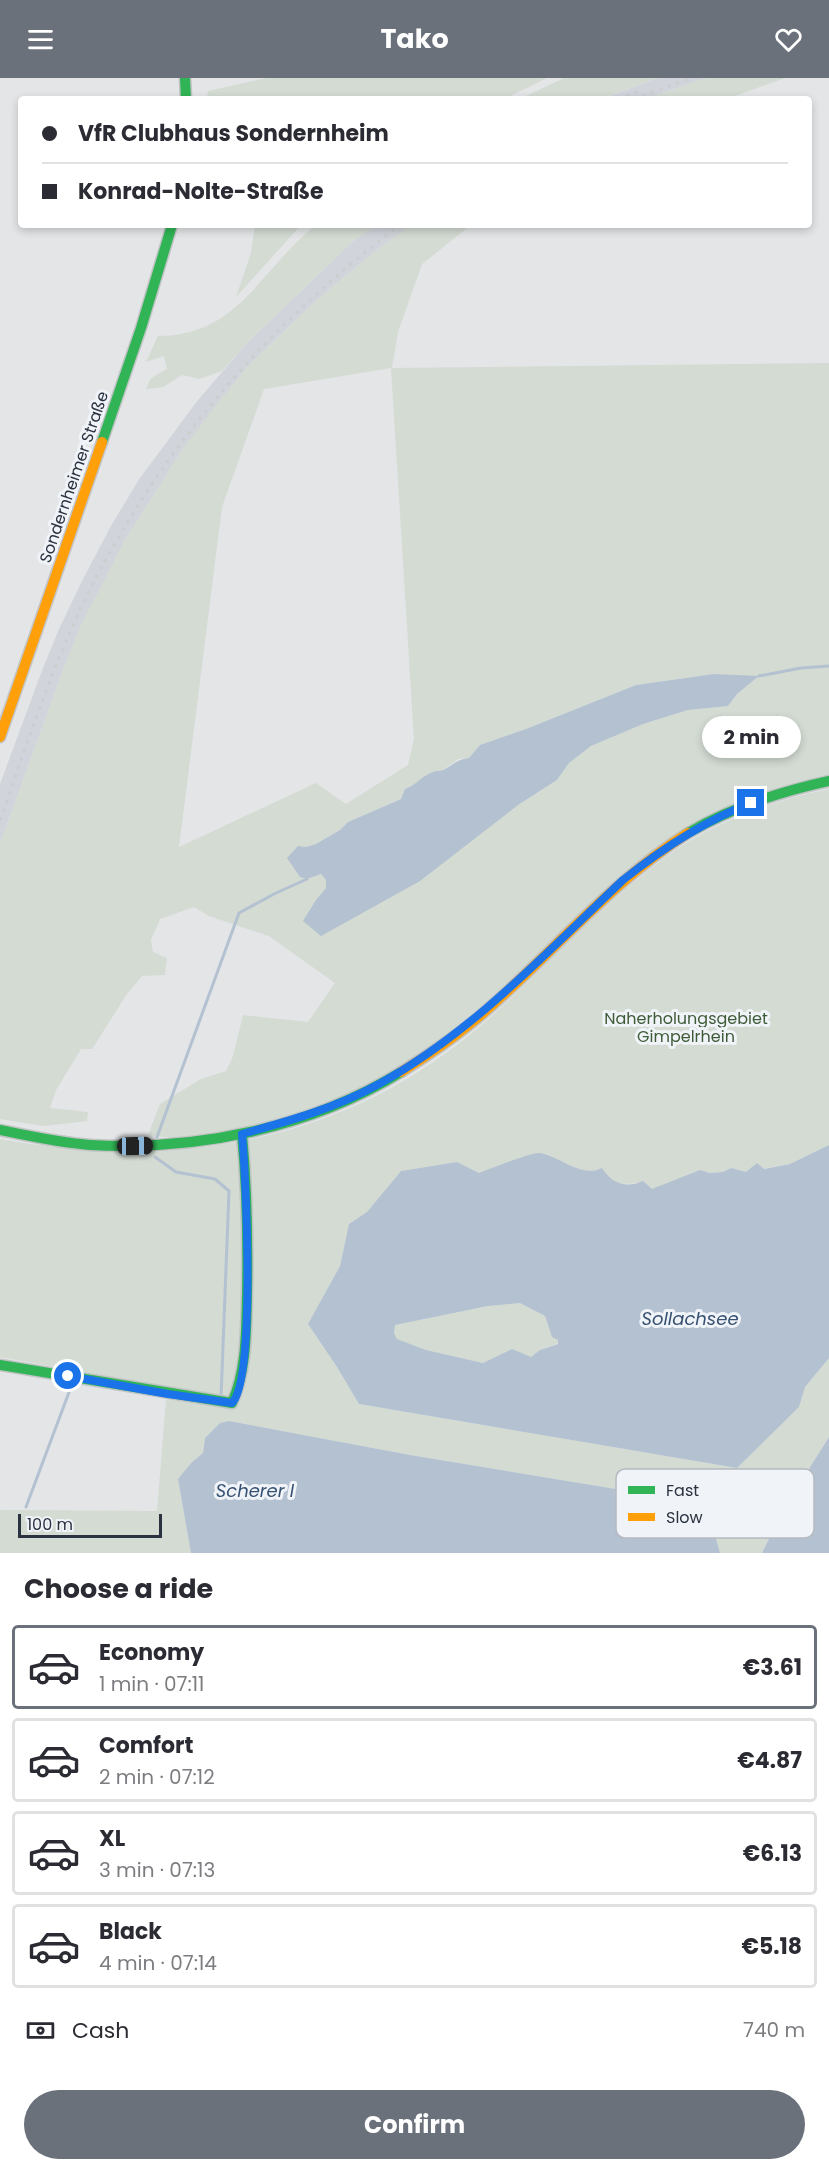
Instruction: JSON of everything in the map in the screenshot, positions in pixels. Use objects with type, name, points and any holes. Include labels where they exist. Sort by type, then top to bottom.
[{"type":"street","points":[[185,78],[186,96]]},
{"type":"street","name":"Sondernheimer Straße","points":[[0,737],[134,350],[171,228]]},
{"type":"street","points":[[0,1130],[68,1143],[118,1146],[181,1144],[242,1134],[282,1124],[331,1107],[388,1079],[428,1055],[473,1021],[623,880],[667,847],[711,820],[736,809],[767,797],[829,781]]},
{"type":"street","points":[[0,1365],[232,1403],[238,1393],[244,1358],[247,1307],[246,1201],[242,1134]]},
{"type":"shaded area","points":[[657,78],[706,78],[655,96],[610,96]]},
{"type":"shaded area","points":[[373,228],[407,228],[318,299],[249,365],[183,449],[125,540],[81,626],[0,844],[0,784],[59,629],[112,524],[140,478],[198,400],[248,342],[352,242]]},
{"type":"green space","points":[[266,78],[547,78],[510,96],[207,96],[208,91]]},
{"type":"green space","points":[[564,78],[657,78],[609,96],[526,96]]},
{"type":"green space","points":[[706,78],[785,78],[735,96],[655,96]]},
{"type":"green space","points":[[255,228],[298,228],[236,297],[251,253]]},
{"type":"green space","points":[[312,228],[373,228],[352,242],[248,342],[222,371],[199,379],[182,375],[163,387],[146,389],[151,378],[167,369],[164,356],[146,362],[158,336],[186,333],[209,325],[229,312],[246,297],[296,242]]},
{"type":"green space","points":[[407,228],[467,228],[422,264],[398,332],[392,368],[829,363],[829,776],[765,792],[734,805],[621,877],[468,1020],[426,1051],[376,1081],[329,1103],[282,1120],[241,1130],[181,1139],[148,1135],[160,1104],[201,1079],[226,1071],[233,1056],[243,1015],[308,1022],[335,983],[269,936],[209,916],[194,907],[160,919],[151,940],[153,952],[167,958],[165,975],[142,976],[127,994],[92,1049],[81,1049],[56,1090],[50,1108],[88,1112],[87,1121],[44,1126],[0,1119],[0,844],[63,670],[81,625],[125,540],[183,449],[249,365],[318,299]],"holes":[[[391,368],[414,739],[408,765],[346,804],[316,783],[179,847],[222,507],[264,389]],[[714,674],[758,677],[737,694],[728,706],[688,710],[643,724],[591,746],[569,763],[557,780],[518,805],[316,900],[326,888],[326,880],[321,874],[307,879],[298,846],[306,847],[316,844],[340,830],[348,822],[401,799],[405,789],[441,771],[458,759],[469,758],[480,745],[636,685]]]},
{"type":"green space","name":"Naherholungsgebiet Gimpelrhein","points":[[829,789],[829,1145],[790,1164],[746,1172],[731,1168],[723,1172],[710,1173],[700,1170],[652,1190],[638,1183],[617,1184],[595,1171],[582,1170],[538,1153],[479,1173],[457,1162],[401,1171],[367,1212],[349,1224],[340,1266],[308,1324],[359,1404],[737,1468],[799,1407],[805,1387],[829,1358],[829,1437],[809,1469],[616,1469],[616,1489],[410,1455],[229,1421],[220,1423],[205,1438],[203,1453],[178,1479],[191,1553],[0,1553],[0,1510],[157,1511],[166,1400],[185,1390],[0,1357],[0,1139],[66,1148],[132,1151],[196,1148],[258,1138],[319,1120],[377,1095],[433,1062],[487,1020],[608,904],[660,861],[721,824],[792,798]]},
{"type":"green space","points":[[520,1303],[545,1316],[550,1331],[558,1340],[558,1343],[540,1350],[531,1358],[512,1349],[483,1363],[426,1350],[397,1339],[394,1333],[395,1325],[488,1306]]},
{"type":"green space","name":"Naherholungsgebiet Gimpelrhein","points":[[716,1538],[770,1538],[762,1553],[720,1553]]},
{"type":"water","points":[[714,674],[759,676],[737,694],[728,706],[688,710],[643,724],[591,746],[569,763],[557,780],[518,805],[420,881],[321,936],[303,921],[326,888],[326,880],[321,874],[307,879],[300,877],[287,858],[298,846],[306,847],[316,844],[340,830],[348,822],[401,799],[405,789],[435,771],[443,770],[458,761],[469,758],[480,745],[636,685]]},
{"type":"water","name":"Sollachsee","points":[[829,1145],[829,1358],[805,1387],[799,1407],[737,1468],[359,1404],[308,1324],[340,1266],[349,1224],[367,1212],[401,1171],[457,1162],[479,1173],[538,1153],[546,1154],[577,1168],[594,1171],[602,1168],[614,1181],[631,1184],[643,1181],[652,1189],[700,1170],[710,1173],[723,1172],[731,1168],[746,1172],[757,1163],[764,1169],[790,1164]],"holes":[[[520,1303],[545,1316],[552,1337],[558,1340],[558,1344],[540,1350],[531,1357],[512,1349],[483,1363],[426,1350],[397,1339],[394,1333],[395,1325],[488,1306]]]},
{"type":"water","name":"Scherer I","points":[[229,1421],[410,1455],[616,1489],[616,1538],[716,1538],[720,1553],[191,1553],[178,1479],[203,1453],[205,1438],[220,1423]]},
{"type":"water","points":[[829,1437],[829,1553],[762,1553],[770,1538],[814,1538],[814,1469],[809,1469]]},
{"type":"waterway","points":[[759,676],[801,668],[829,666]]},
{"type":"waterway","points":[[157,1137],[239,913],[307,879]]},
{"type":"waterway","points":[[155,1157],[176,1172],[215,1179],[229,1191],[221,1398],[219,1398]]},
{"type":"waterway","points":[[26,1507],[74,1379]]},
{"type":"railway","points":[[642,96],[691,78]]},
{"type":"railway","points":[[625,96],[640,90]]},
{"type":"railway","points":[[0,820],[37,715],[79,612],[108,555],[141,501],[177,449],[216,399],[258,352],[303,307],[396,228]]},
{"type":"traffic: fast","points":[[185,78],[186,96]]},
{"type":"traffic: fast","points":[[102,442],[141,328],[171,228]]},
{"type":"traffic: fast","points":[[688,833],[722,815],[756,801],[829,781]]},
{"type":"traffic: fast","points":[[0,1130],[90,1145],[171,1144],[211,1139],[251,1132],[329,1108],[401,1072]]},
{"type":"traffic: fast","points":[[0,1365],[232,1403],[241,1377],[245,1350],[247,1214],[242,1134]]},
{"type":"traffic: slow","points":[[0,737],[102,442]]},
{"type":"traffic: slow","points":[[401,1072],[475,1020],[502,997],[604,898],[659,853],[688,833]]},
{"type":"route","points":[[68,1376],[232,1403],[238,1393],[244,1358],[247,1307],[246,1201],[242,1134],[282,1124],[331,1107],[378,1085],[428,1055],[473,1021],[623,880],[686,835],[711,820],[751,803]]}]
